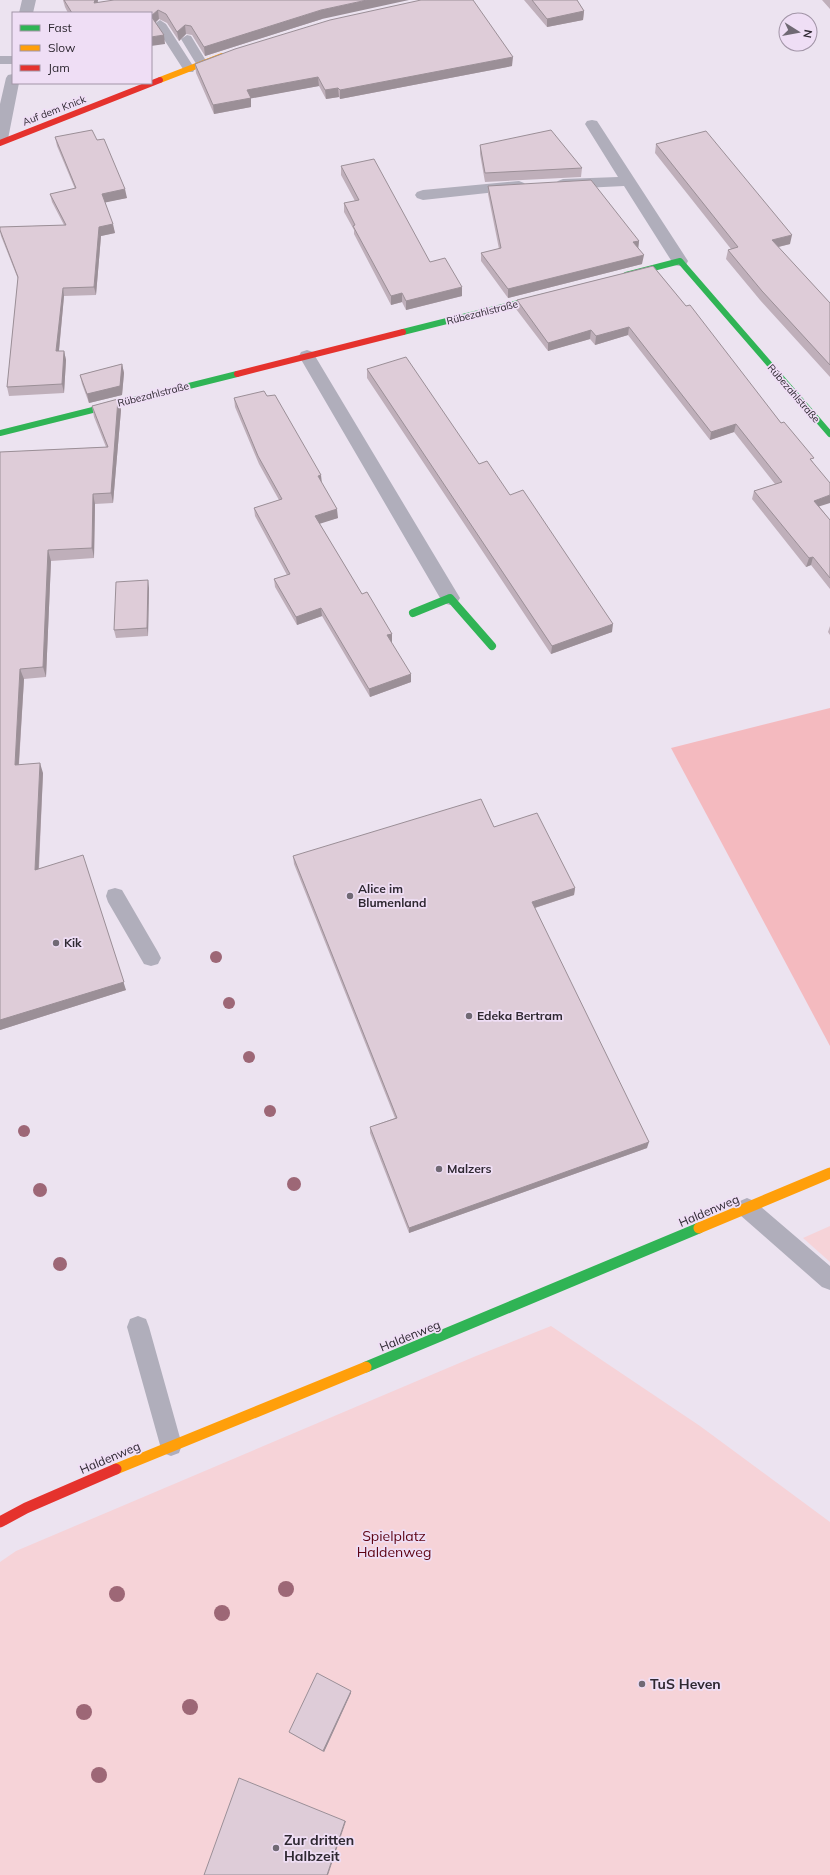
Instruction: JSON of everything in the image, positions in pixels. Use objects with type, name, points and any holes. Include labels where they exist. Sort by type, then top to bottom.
[{"type":"street","points":[[26,12],[29,0]]},
{"type":"street","name":"Auf dem Knick","points":[[152,83],[230,53]]},
{"type":"street","points":[[0,138],[12,83]]},
{"type":"street","name":"Auf dem Knick","points":[[0,143],[151,84]]},
{"type":"street","name":"Rübezahlstraße","points":[[592,124],[630,181],[680,262],[830,434]]},
{"type":"street","points":[[423,195],[487,188],[630,181]]},
{"type":"street","points":[[613,278],[680,262]]},
{"type":"street","name":"Rübezahlstraße","points":[[0,433],[554,294]]},
{"type":"street","points":[[307,356],[450,598],[492,646]]},
{"type":"street","points":[[413,613],[450,598]]},
{"type":"street","name":"Haldenweg","points":[[0,1522],[26,1508],[171,1445],[440,1337],[830,1173]]},
{"type":"lane","points":[[160,24],[189,69]]},
{"type":"lane","points":[[187,39],[202,64]]},
{"type":"lane","points":[[0,60],[12,60]]},
{"type":"lane","points":[[115,896],[151,958]]},
{"type":"lane","points":[[747,1208],[830,1280]]},
{"type":"lane","points":[[138,1327],[171,1445]]},
{"type":"green space","points":[[830,1226],[830,1262],[803,1238]]},
{"type":"green space","name":"Spielplatz Haldenweg","points":[[551,1326],[700,1426],[830,1522],[830,1875],[0,1875],[0,1562],[16,1551],[476,1356]]},
{"type":"shaded area","points":[[830,708],[830,1046],[671,748]]},
{"type":"building","points":[[64,0],[95,0],[94,3],[114,0],[367,0],[321,10],[204,47],[191,26],[185,25],[177,32],[166,14],[158,10],[152,15],[152,12],[71,12]]},
{"type":"building","points":[[421,0],[473,0],[513,57],[340,90],[338,88],[325,90],[318,77],[247,90],[251,98],[213,105],[195,64],[235,49],[330,20]]},
{"type":"building","points":[[532,0],[577,0],[584,11],[547,19]]},
{"type":"building","points":[[152,17],[164,35],[152,37]]},
{"type":"building","points":[[92,130],[97,140],[104,139],[125,189],[102,194],[113,224],[99,227],[94,287],[63,288],[56,351],[64,351],[62,384],[7,387],[18,277],[0,227],[66,225],[50,194],[76,188],[55,137]]},
{"type":"building","points":[[551,130],[582,168],[485,173],[480,145]]},
{"type":"building","points":[[706,131],[792,235],[772,240],[830,303],[830,365],[762,291],[728,250],[738,247],[656,144]]},
{"type":"building","points":[[374,159],[430,262],[445,258],[462,287],[406,301],[402,293],[391,296],[353,226],[355,225],[344,203],[359,200],[341,166]]},
{"type":"building","points":[[591,180],[639,241],[633,242],[644,255],[508,289],[481,253],[501,248],[488,186]]},
{"type":"building","points":[[653,266],[686,306],[690,305],[781,423],[784,422],[814,458],[810,459],[830,483],[830,495],[814,501],[830,520],[830,578],[813,557],[809,558],[754,491],[782,482],[736,424],[711,432],[629,327],[596,336],[591,330],[548,343],[517,300]]},
{"type":"building","points":[[406,357],[479,464],[487,461],[510,495],[523,490],[613,624],[552,646],[367,369]]},
{"type":"building","points":[[122,364],[120,386],[87,394],[80,375]]},
{"type":"building","points":[[264,391],[267,396],[275,395],[321,475],[318,476],[337,509],[315,516],[362,594],[367,592],[392,634],[387,635],[411,674],[369,689],[321,608],[296,617],[274,579],[290,574],[254,508],[282,499],[258,456],[234,398]]},
{"type":"building","points":[[118,399],[111,493],[93,494],[92,548],[48,550],[43,667],[20,669],[15,765],[40,763],[35,870],[83,855],[124,982],[0,1020],[0,452],[108,447],[92,406]]},
{"type":"building","points":[[148,580],[147,628],[114,630],[116,582]]},
{"type":"building","name":"Edeka Bertram","points":[[481,799],[494,827],[537,813],[575,888],[532,902],[649,1142],[409,1228],[370,1127],[397,1118],[293,856]]},
{"type":"building","points":[[317,1673],[351,1691],[323,1751],[289,1732]]},
{"type":"building","name":"Zur dritten Halbzeit","points":[[239,1778],[345,1821],[327,1875],[204,1875]]},
{"type":"traffic: fast","points":[[626,275],[680,261],[830,434]]},
{"type":"traffic: fast","points":[[403,332],[546,296]]},
{"type":"traffic: fast","points":[[0,433],[237,374]]},
{"type":"traffic: fast","points":[[413,613],[450,598],[492,646]]},
{"type":"traffic: fast","points":[[366,1367],[699,1228]]},
{"type":"traffic: slow","points":[[160,80],[222,56]]},
{"type":"traffic: slow","points":[[699,1228],[830,1173]]},
{"type":"traffic: slow","points":[[116,1469],[366,1367]]},
{"type":"traffic: jam","points":[[152,83],[160,80]]},
{"type":"traffic: jam","points":[[0,143],[150,84]]},
{"type":"traffic: jam","points":[[237,374],[403,332]]},
{"type":"traffic: jam","points":[[0,1522],[26,1508],[116,1469]]},
{"type":"place","name":"Alice im Blumenland","points":[[350,896]]},
{"type":"place","name":"Kik","points":[[56,943]]},
{"type":"place","name":"Edeka Bertram","points":[[469,1016]]},
{"type":"place","name":"Malzers","points":[[439,1169]]},
{"type":"place","name":"TuS Heven","points":[[642,1684]]},
{"type":"place","name":"Zur dritten Halbzeit","points":[[276,1848]]}]
